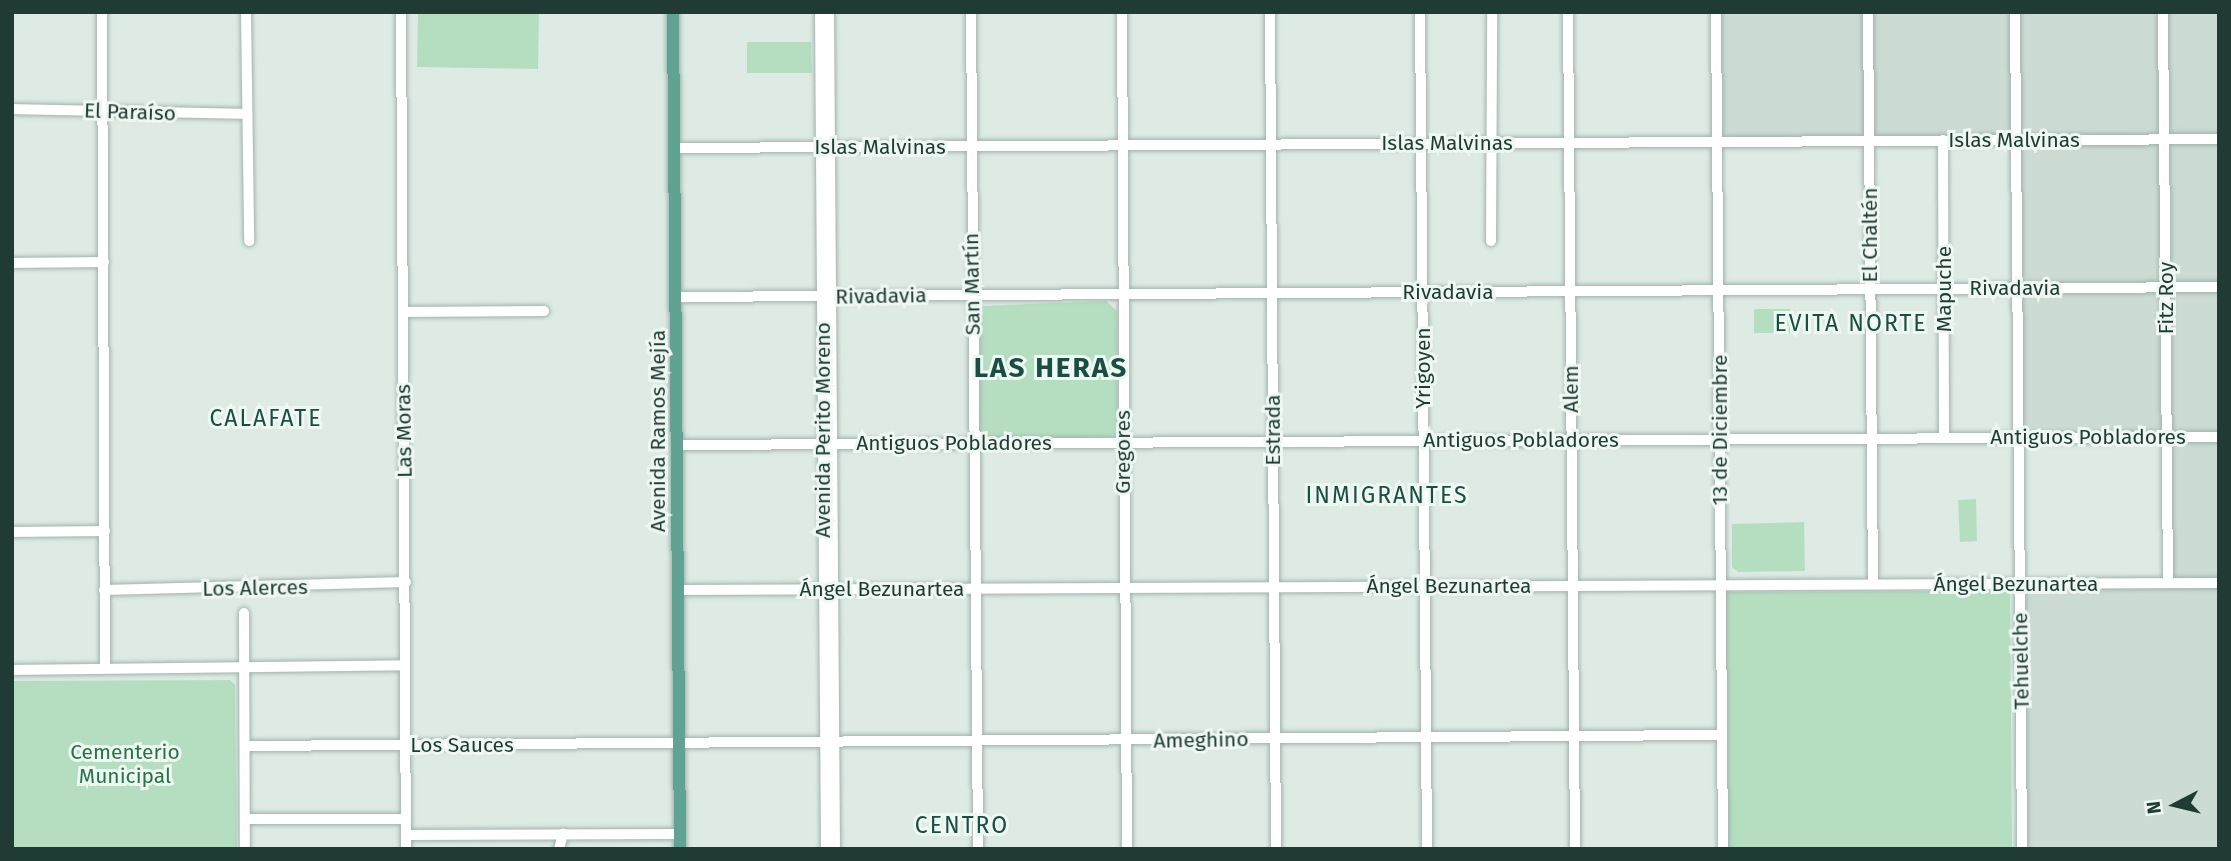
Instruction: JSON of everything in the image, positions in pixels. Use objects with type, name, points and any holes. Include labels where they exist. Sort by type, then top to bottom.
[{"type":"main road","name":"Avenida Ramos Mejía","points":[[673,12],[680,849]]},
{"type":"street","points":[[102,12],[105,667]]},
{"type":"street","points":[[246,12],[249,241]]},
{"type":"street","name":"Las Moras","points":[[401,12],[407,582],[406,849]]},
{"type":"street","name":"Avenida Perito Moreno","points":[[820,12],[825,147],[830,743],[835,849]]},
{"type":"street","name":"Avenida Perito Moreno","points":[[825,147],[829,12]]},
{"type":"street","name":"San Martín","points":[[971,12],[970,146],[978,849]]},
{"type":"street","name":"Gregores","points":[[1122,12],[1126,849]]},
{"type":"street","name":"Estrada","points":[[1270,12],[1276,849]]},
{"type":"street","name":"Yrigoyen","points":[[1420,12],[1427,849]]},
{"type":"street","points":[[1491,241],[1492,12]]},
{"type":"street","name":"Alem","points":[[1568,12],[1574,849]]},
{"type":"street","name":"13 de Diciembre","points":[[1716,12],[1723,849]]},
{"type":"street","name":"El Chaltén","points":[[1868,12],[1873,584]]},
{"type":"street","name":"Tehuelche","points":[[2015,12],[2022,849]]},
{"type":"street","name":"Fitz Roy","points":[[2163,12],[2168,583]]},
{"type":"street","name":"El Paraíso","points":[[12,109],[247,114]]},
{"type":"street","name":"Islas Malvinas","points":[[676,148],[2219,139]]},
{"type":"street","name":"Mapuche","points":[[1943,140],[1944,437]]},
{"type":"street","points":[[12,263],[104,262]]},
{"type":"street","name":"Rivadavia","points":[[676,297],[2219,287]]},
{"type":"street","points":[[403,312],[544,312]]},
{"type":"street","name":"Antiguos Pobladores","points":[[677,445],[2219,437]]},
{"type":"street","points":[[12,532],[105,531]]},
{"type":"street","name":"Los Alerces","points":[[104,590],[407,582]]},
{"type":"street","name":"Ángel Bezunartea","points":[[678,590],[2219,583]]},
{"type":"street","points":[[244,614],[245,849]]},
{"type":"street","points":[[12,670],[405,666]]},
{"type":"street","name":"Ameghino","points":[[680,744],[1722,735]]},
{"type":"street","name":"Avenida Perito Moreno","points":[[825,849],[830,743]]},
{"type":"street","name":"Los Sauces","points":[[245,746],[680,744]]},
{"type":"street","points":[[245,819],[406,818]]},
{"type":"street","points":[[559,849],[563,834]]},
{"type":"street","points":[[406,835],[680,834]]},
{"type":"shaded area","points":[[1716,12],[2219,12],[2219,849],[2022,849],[2020,584],[2168,583],[2167,438],[2019,437],[2016,140],[1717,142]]},
{"type":"green space","points":[[418,12],[539,12],[538,69],[417,67]]},
{"type":"green space","points":[[747,42],[811,42],[812,73],[747,73]]},
{"type":"green space","points":[[1106,301],[1117,311],[1118,437],[983,440],[979,430],[981,306]]},
{"type":"green space","points":[[1754,309],[1790,309],[1790,333],[1754,333]]},
{"type":"green space","points":[[1976,499],[1977,541],[1960,542],[1958,500]]},
{"type":"green space","points":[[1804,522],[1805,571],[1738,572],[1732,567],[1732,524]]},
{"type":"green space","points":[[2010,591],[2012,849],[1727,849],[1725,592]]},
{"type":"green space","name":"Cementerio Municipal","points":[[230,680],[235,685],[237,849],[12,849],[12,681]]},
{"type":"district","name":"EVITA NORTE","points":[[1851,323]]},
{"type":"district","name":"LAS HERAS","points":[[1051,368]]},
{"type":"district","name":"CALAFATE","points":[[266,418]]},
{"type":"district","name":"INMIGRANTES","points":[[1387,495]]},
{"type":"district","name":"CENTRO","points":[[962,825]]}]
